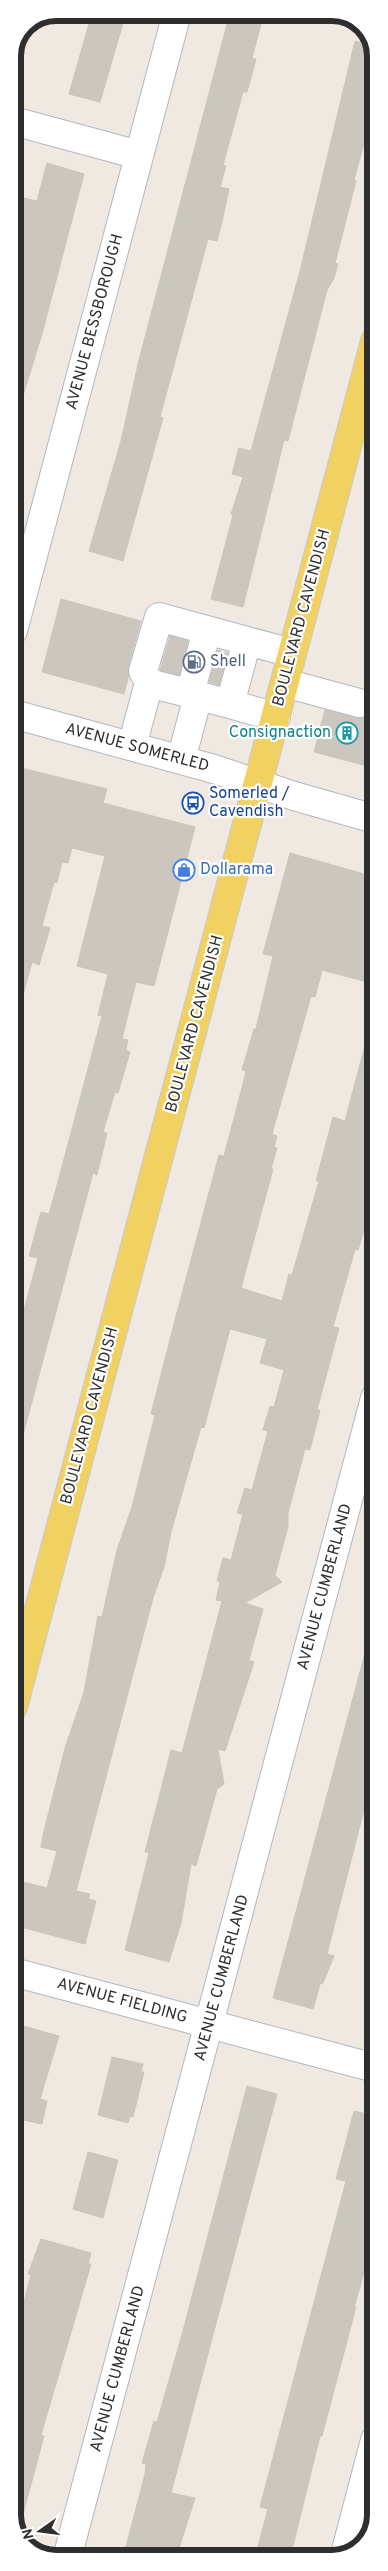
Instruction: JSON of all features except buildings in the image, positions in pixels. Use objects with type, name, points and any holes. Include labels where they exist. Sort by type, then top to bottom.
[{"type":"main road","name":"BOULEVARD CAVENDISH","points":[[22,1675],[366,374]]},
{"type":"street","name":"AVENUE BESSBOROUGH","points":[[21,600],[174,21]]},
{"type":"street","points":[[21,123],[139,155]]},
{"type":"street","points":[[132,746],[149,683],[143,671],[159,617],[292,653]]},
{"type":"street","points":[[181,760],[207,630]]},
{"type":"street","points":[[230,704],[247,641]]},
{"type":"street","points":[[149,683],[276,716]]},
{"type":"street","points":[[285,683],[359,703]]},
{"type":"street","name":"AVENUE SOMERLED","points":[[21,716],[181,760],[366,816]]},
{"type":"street","name":"AVENUE CUMBERLAND","points":[[69,2550],[367,1430]]},
{"type":"street","name":"AVENUE FIELDING","points":[[22,1974],[367,2066]]},
{"type":"street","points":[[347,2546],[367,2473]]},
{"type":"place","name":"Shell","points":[[194,662]]},
{"type":"place","name":"Consignaction","points":[[347,733]]},
{"type":"place","name":"Somerled / Cavendish","points":[[193,803]]},
{"type":"place","name":"Dollarama","points":[[184,870]]}]
